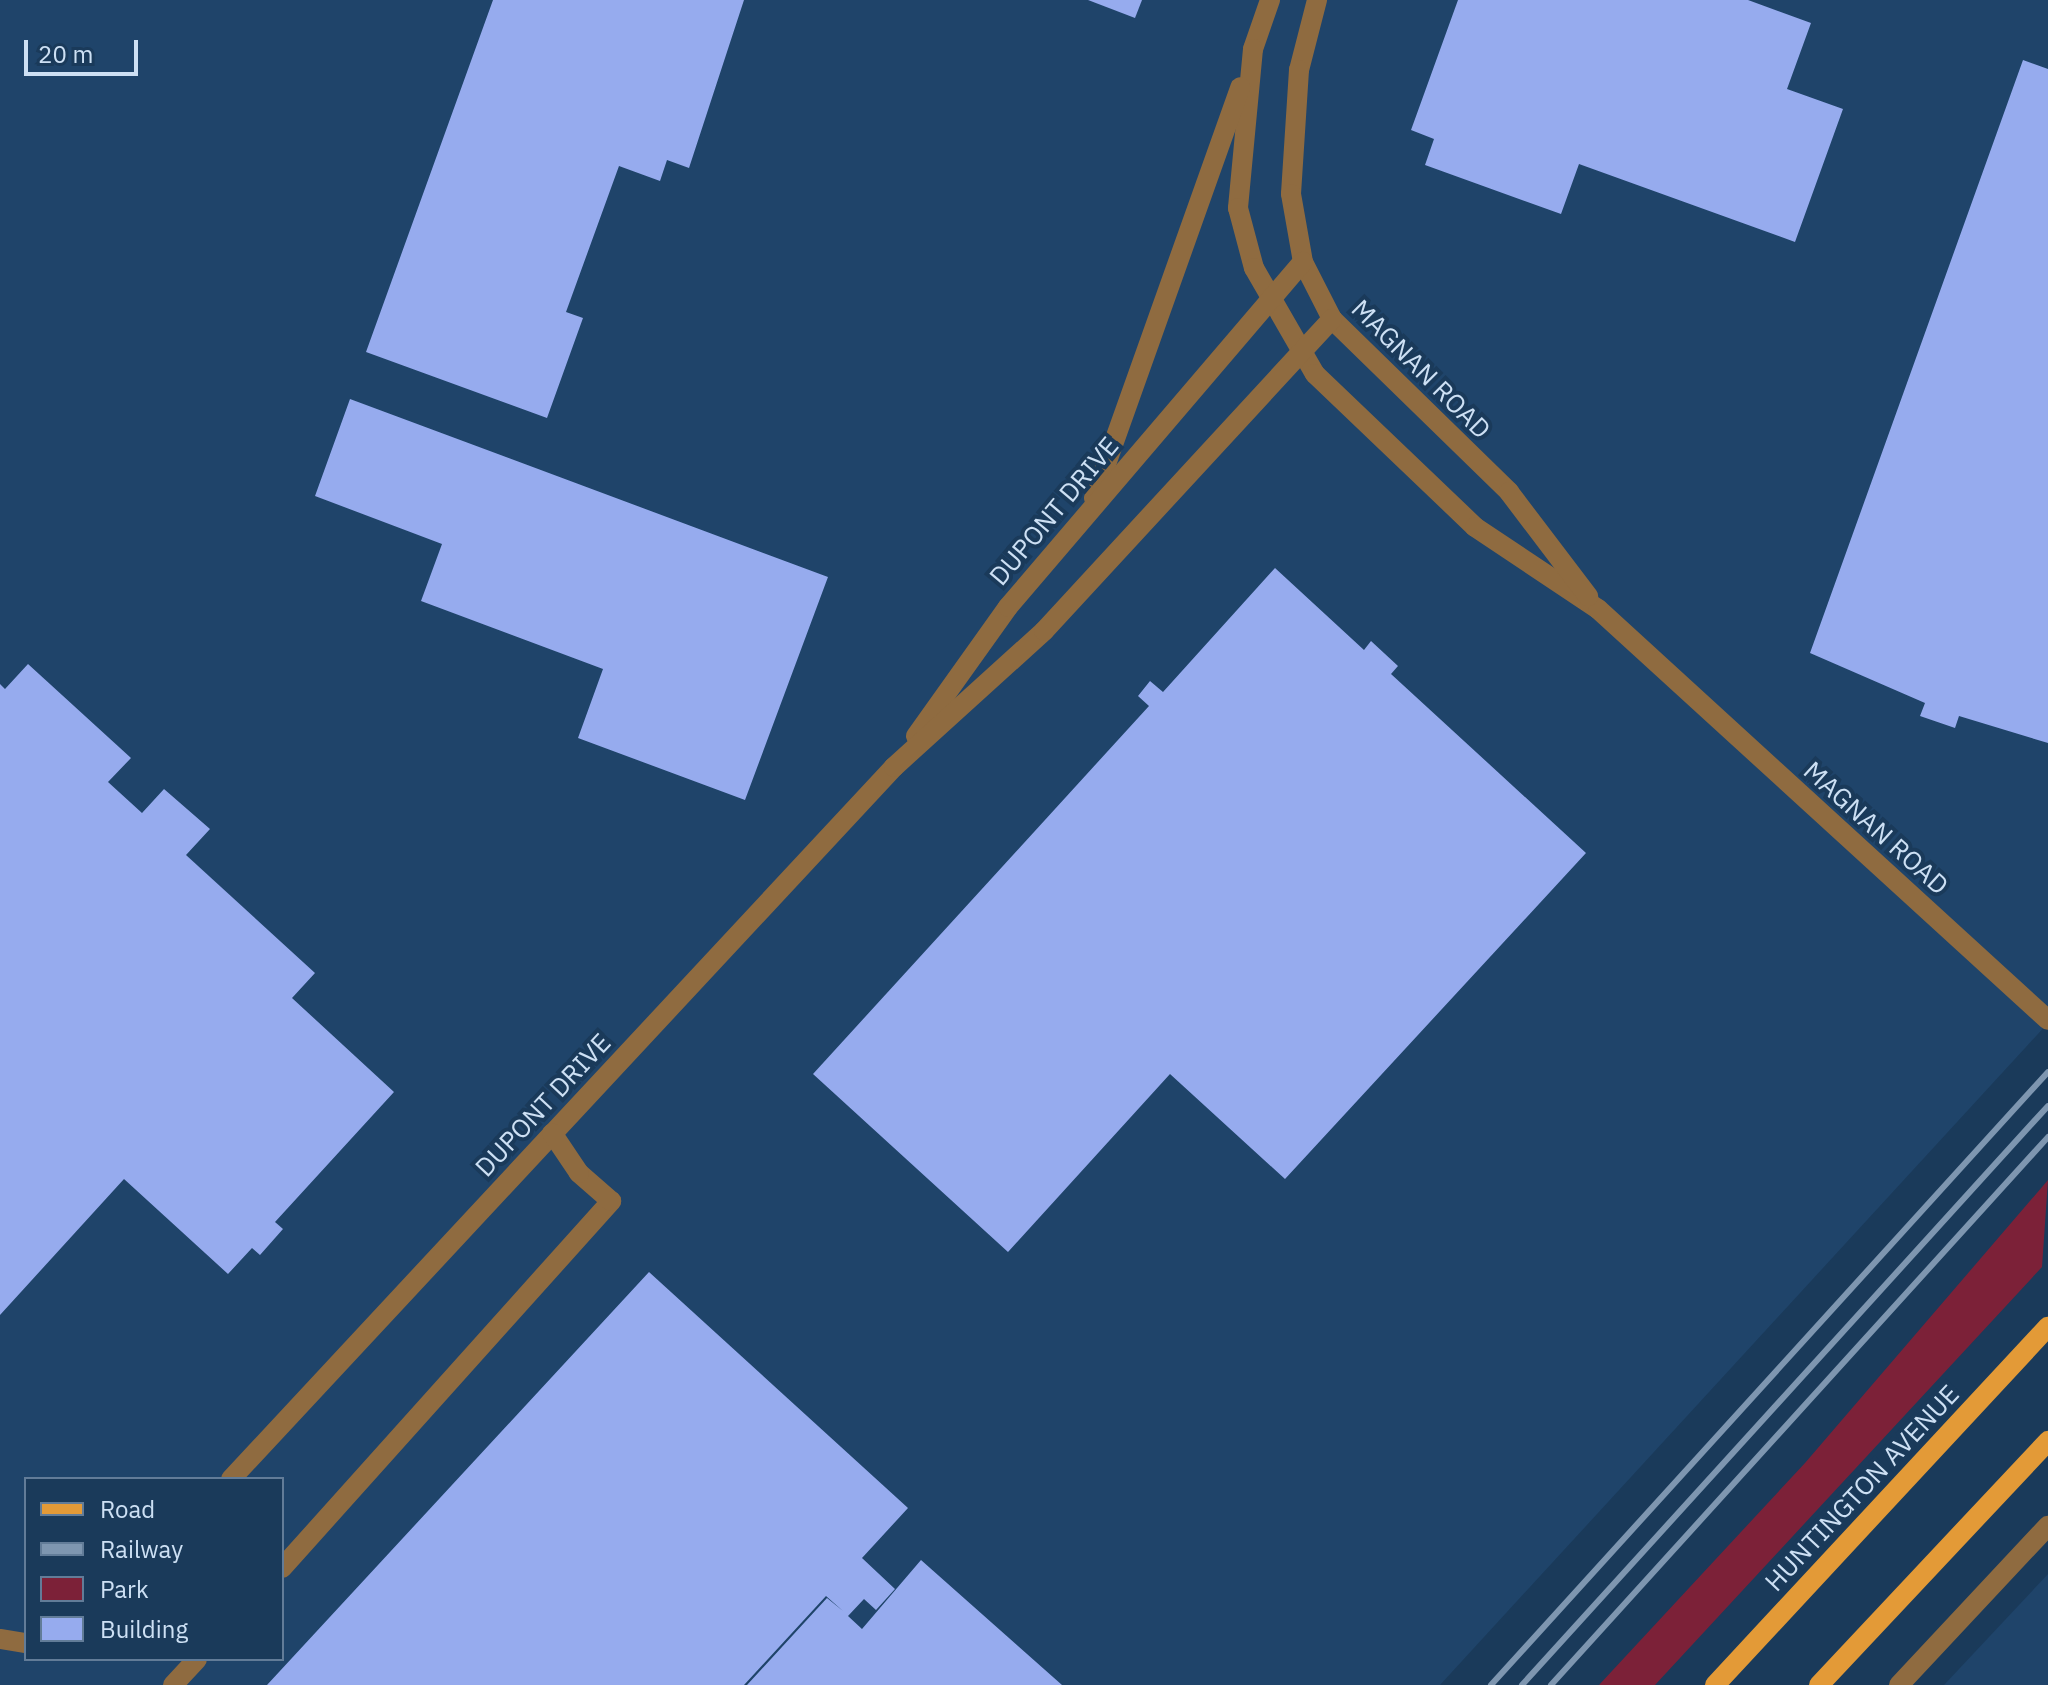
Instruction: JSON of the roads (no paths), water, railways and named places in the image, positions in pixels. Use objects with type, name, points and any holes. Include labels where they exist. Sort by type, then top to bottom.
[{"type":"main road","name":"HUNTINGTON AVENUE","points":[[1715,1685],[2048,1327]]},
{"type":"main road","points":[[1819,1685],[2048,1441]]},
{"type":"street","points":[[1091,507],[1270,0]]},
{"type":"street","name":"MAGNAN ROAD","points":[[1317,0],[1307,35],[1291,194],[1303,262],[1332,319],[1509,492],[1598,609]]},
{"type":"street","points":[[1253,49],[1238,208],[1244,241],[1270,300],[1301,354]]},
{"type":"street","name":"DUPONT DRIVE","points":[[894,767],[1008,607],[1303,262]]},
{"type":"street","name":"DUPONT DRIVE","points":[[233,1477],[894,767],[1044,631],[1332,319]]},
{"type":"street","name":"MAGNAN ROAD","points":[[1301,354],[1332,394],[1475,527],[1598,609],[2048,1020]]},
{"type":"street","points":[[284,1566],[611,1201],[579,1173],[552,1133]]},
{"type":"street","points":[[1899,1685],[2048,1526]]},
{"type":"street","points":[[0,1639],[24,1643]]},
{"type":"street","points":[[173,1685],[195,1661]]},
{"type":"railway","points":[[1491,1685],[2048,1072]]},
{"type":"railway","points":[[1522,1685],[2048,1106]]},
{"type":"railway","points":[[1551,1685],[2048,1137]]}]
